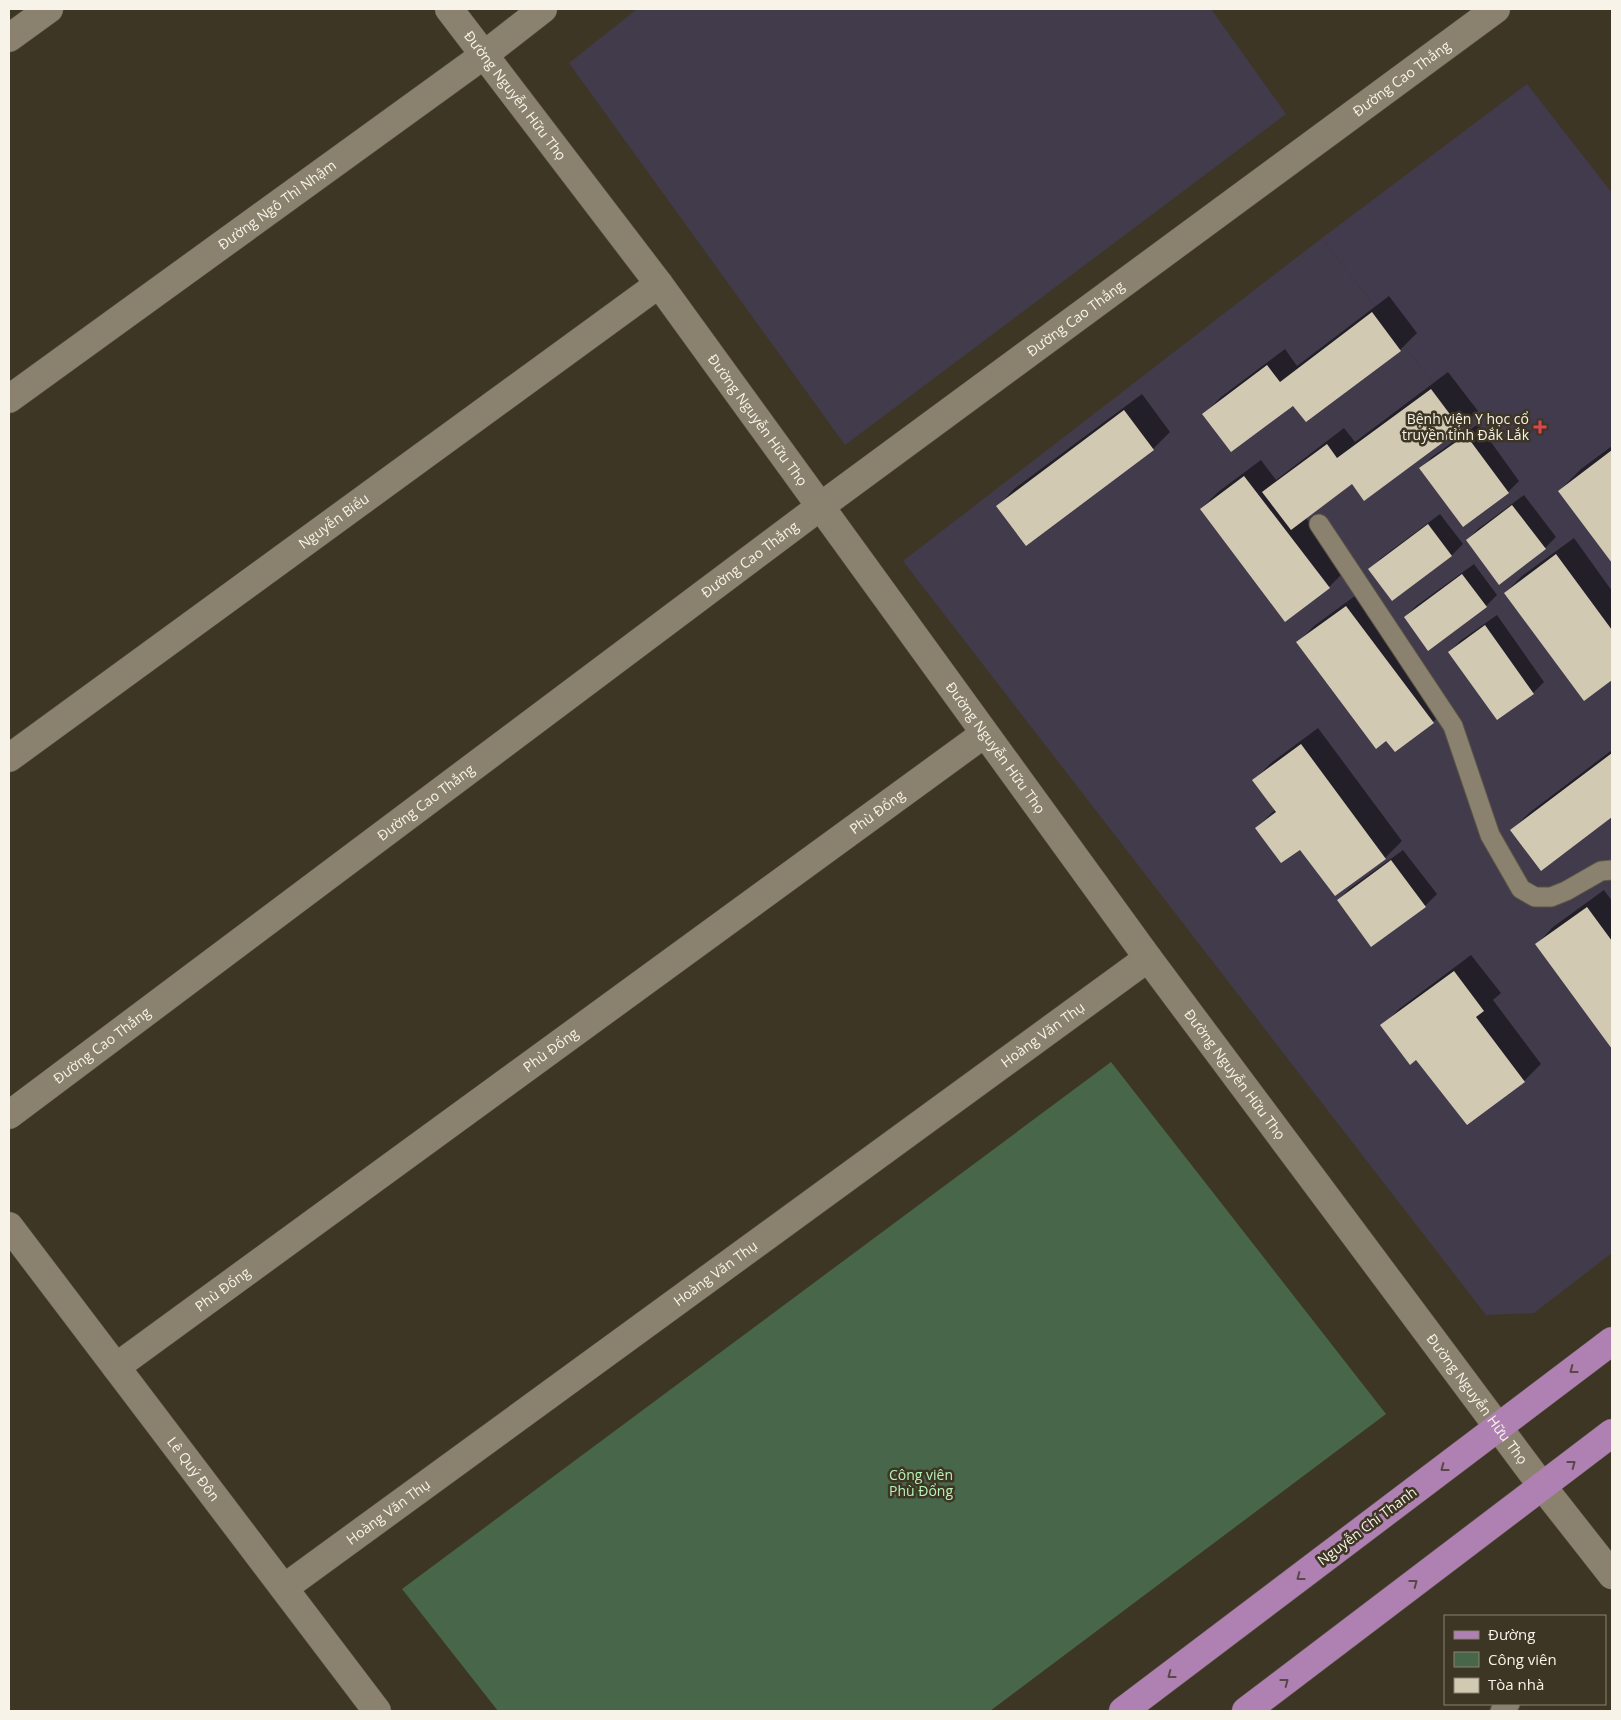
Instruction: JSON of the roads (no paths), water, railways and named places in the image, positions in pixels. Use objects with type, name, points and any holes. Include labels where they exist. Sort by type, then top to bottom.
[{"type":"main road","name":"Nguyễn Chí Thanh","points":[[1123,1711],[1612,1341]]},
{"type":"main road","points":[[1246,1711],[1612,1433]]},
{"type":"street","points":[[9,38],[49,9]]},
{"type":"street","name":"Đường Nguyễn Hữu Thọ","points":[[449,9],[659,284],[1148,958],[1542,1486],[1612,1575]]},
{"type":"street","name":"Đường Ngô Thì Nhậm","points":[[9,399],[484,56],[543,9]]},
{"type":"street","name":"Đường Cao Thắng","points":[[9,1115],[821,506],[1496,9]]},
{"type":"street","name":"Nguyễn Biểu","points":[[9,758],[659,284]]},
{"type":"street","name":"Phù Đổng","points":[[116,1367],[984,734]]},
{"type":"street","name":"Hoàng Văn Thụ","points":[[284,1588],[1148,958]]},
{"type":"street","name":"Lê Quý Đôn","points":[[9,1226],[377,1711]]},
{"type":"lane","points":[[1319,524],[1453,726],[1490,835],[1521,889],[1535,897],[1551,897],[1566,891],[1601,871],[1612,870]]},
{"type":"place","name":"Bệnh viện Y học cổ truyền tỉnh Đắk Lắk","points":[[1540,427]]},
{"type":"park label","name":"Công viên Phù Đổng","points":[[921,1484]]}]
